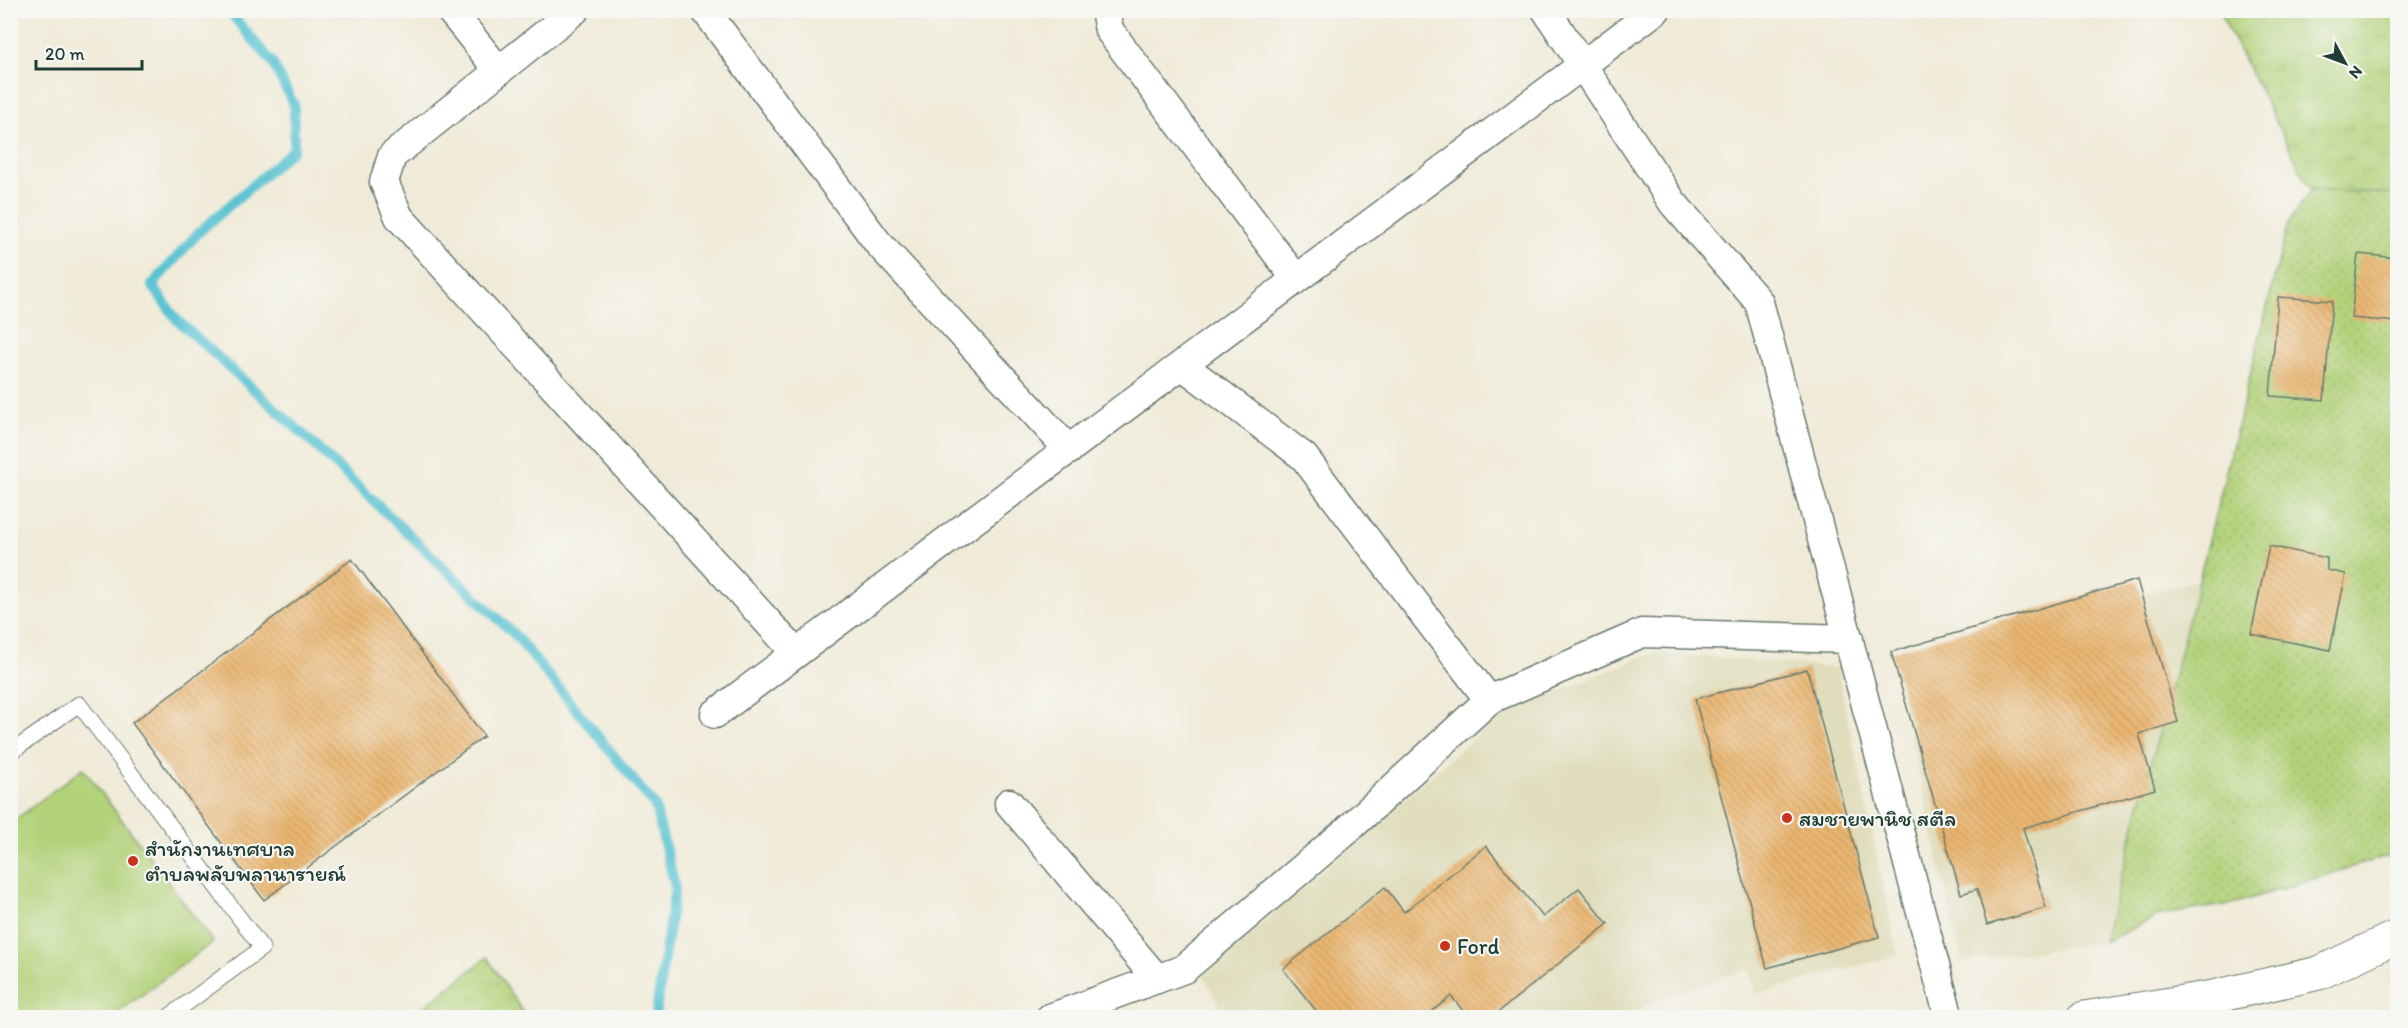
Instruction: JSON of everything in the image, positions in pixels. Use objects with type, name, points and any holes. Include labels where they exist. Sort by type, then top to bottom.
[{"type":"main road","points":[[2084,1017],[2213,997],[2319,974],[2397,936]]},
{"type":"street","points":[[450,10],[499,70]]},
{"type":"street","points":[[575,10],[392,156],[384,182],[399,217],[796,653]]},
{"type":"street","points":[[705,10],[878,243],[1069,450]]},
{"type":"street","points":[[1105,10],[1109,30],[1296,279]]},
{"type":"street","points":[[1546,10],[1673,203],[1759,302],[1949,1017]]},
{"type":"street","points":[[715,714],[1656,10]]},
{"type":"street","points":[[1182,365],[1304,457],[1489,699]]},
{"type":"street","points":[[1050,1017],[1184,969],[1343,834],[1489,699],[1642,633],[1849,639]]},
{"type":"street","points":[[1009,803],[1157,979]]},
{"type":"lane","points":[[10,753],[78,704],[262,948],[167,1017]]},
{"type":"shaded area","points":[[2199,580],[2104,942],[1962,962],[1891,652]]},
{"type":"shaded area","points":[[1655,652],[1837,668],[1898,955],[1756,994],[1748,969],[1651,1002],[1630,1018],[1225,1017],[1203,975],[1500,715]]},
{"type":"green space","points":[[2219,11],[2397,11],[2397,194],[2311,190]]},
{"type":"green space","points":[[2311,190],[2397,194],[2397,851],[2391,855],[2236,903],[2161,915],[2104,942],[2199,580],[2288,223]]},
{"type":"green space","points":[[83,768],[213,942],[112,1017],[11,1017],[11,823]]},
{"type":"green space","points":[[487,957],[526,1017],[411,1017]]},
{"type":"building","points":[[2358,254],[2398,258],[2398,322],[2351,318]]},
{"type":"building","points":[[2278,297],[2332,301],[2324,400],[2270,396]]},
{"type":"building","points":[[2269,546],[2327,558],[2327,570],[2346,574],[2330,650],[2251,634]]},
{"type":"building","points":[[352,559],[484,736],[264,900],[132,723]]},
{"type":"building","points":[[2137,580],[2178,722],[2139,734],[2155,789],[2023,828],[2046,908],[1987,925],[1977,889],[1961,894],[1891,652]]},
{"type":"building","name":"สมชายพานิช สตีล","points":[[1807,669],[1879,937],[1767,968],[1695,699]]},
{"type":"building","name":"Ford","points":[[1486,846],[1543,917],[1579,888],[1608,924],[1491,1018],[1469,1018],[1451,996],[1424,1018],[1322,1018],[1283,969],[1385,887],[1404,912]]},
{"type":"waterway","points":[[228,10],[272,62],[294,105],[294,149],[198,233],[152,285],[176,319],[305,436],[516,636],[655,806],[675,887],[655,1018]]},
{"type":"place","name":"สมชายพานิช สตีล","points":[[1787,818]]},
{"type":"place","name":"สำนักงานเทศบาล ตำบลพลับพลานารายณ์","points":[[133,861]]},
{"type":"place","name":"Ford","points":[[1445,946]]}]
